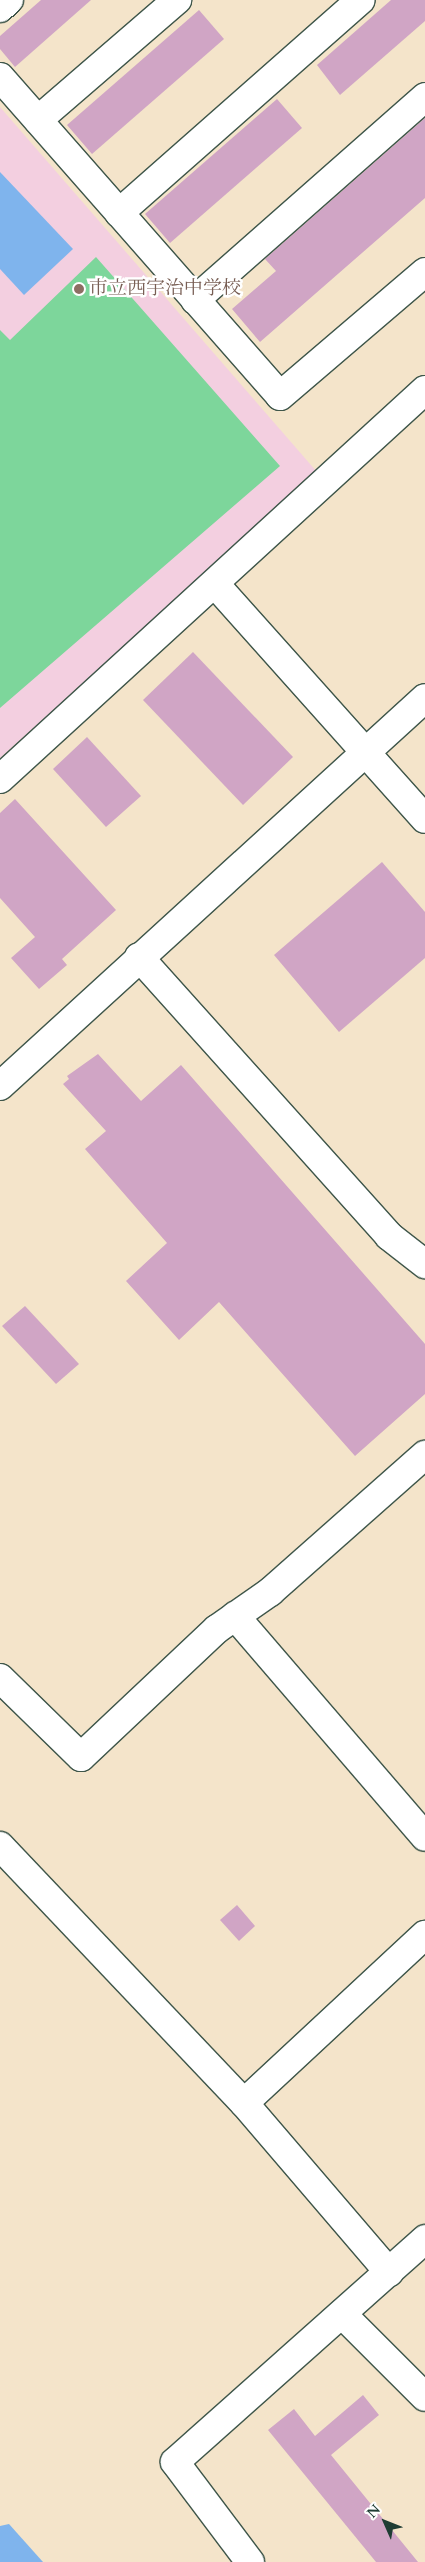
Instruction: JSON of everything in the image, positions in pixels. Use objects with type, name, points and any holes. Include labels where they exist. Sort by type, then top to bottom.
[{"type":"lane","points":[[0,8],[10,0]]},
{"type":"lane","points":[[38,120],[177,0]]},
{"type":"lane","points":[[119,213],[361,0]]},
{"type":"lane","points":[[0,77],[280,396],[425,272]]},
{"type":"lane","points":[[195,300],[425,97]]},
{"type":"lane","points":[[0,779],[425,390]]},
{"type":"lane","points":[[215,584],[425,818]]},
{"type":"lane","points":[[0,1086],[364,751],[425,698]]},
{"type":"lane","points":[[139,958],[389,1236],[425,1264]]},
{"type":"lane","points":[[0,1678],[80,1757],[217,1629],[270,1592],[425,1455]]},
{"type":"lane","points":[[235,1616],[425,1837]]},
{"type":"lane","points":[[0,1846],[244,2103],[389,2272]]},
{"type":"lane","points":[[244,2103],[425,1935]]},
{"type":"lane","points":[[250,2562],[176,2462],[425,2240]]},
{"type":"lane","points":[[342,2314],[425,2397]]},
{"type":"shaded area","name":"市立西宇治中学校","points":[[0,107],[317,472],[0,758]]},
{"type":"green space","name":"市立西宇治中学校","points":[[96,257],[280,466],[0,708],[0,330],[10,340]]},
{"type":"water","points":[[0,172],[73,249],[24,295],[0,269]]},
{"type":"water","points":[[9,2524],[43,2562],[0,2562],[0,2526]]},
{"type":"building","points":[[41,0],[91,0],[15,67],[0,49],[0,36]]},
{"type":"building","points":[[391,0],[425,0],[425,21],[340,95],[317,65]]},
{"type":"building","points":[[199,10],[224,39],[92,154],[67,125]]},
{"type":"building","points":[[277,99],[302,128],[170,243],[145,214]]},
{"type":"building","points":[[425,118],[425,198],[260,342],[232,309],[276,271],[265,259]]},
{"type":"building","points":[[193,652],[293,757],[243,805],[143,700]]},
{"type":"building","points":[[87,737],[141,796],[106,827],[53,769]]},
{"type":"building","points":[[15,799],[116,910],[62,959],[67,965],[39,989],[11,958],[35,937],[0,898],[0,813]]},
{"type":"building","points":[[382,862],[425,912],[425,958],[339,1032],[274,955]]},
{"type":"building","points":[[98,1054],[141,1101],[181,1065],[425,1344],[425,1394],[355,1456],[219,1302],[179,1340],[126,1281],[167,1243],[85,1149],[106,1131],[63,1084],[69,1079],[67,1076]]},
{"type":"building","points":[[25,1306],[79,1364],[56,1384],[2,1326]]},
{"type":"building","points":[[237,1905],[255,1926],[239,1941],[220,1920]]},
{"type":"building","points":[[363,2395],[379,2415],[331,2455],[418,2562],[376,2562],[268,2430],[294,2409],[315,2436]]},
{"type":"place","name":"市立西宇治中学校","points":[[79,289]]}]
